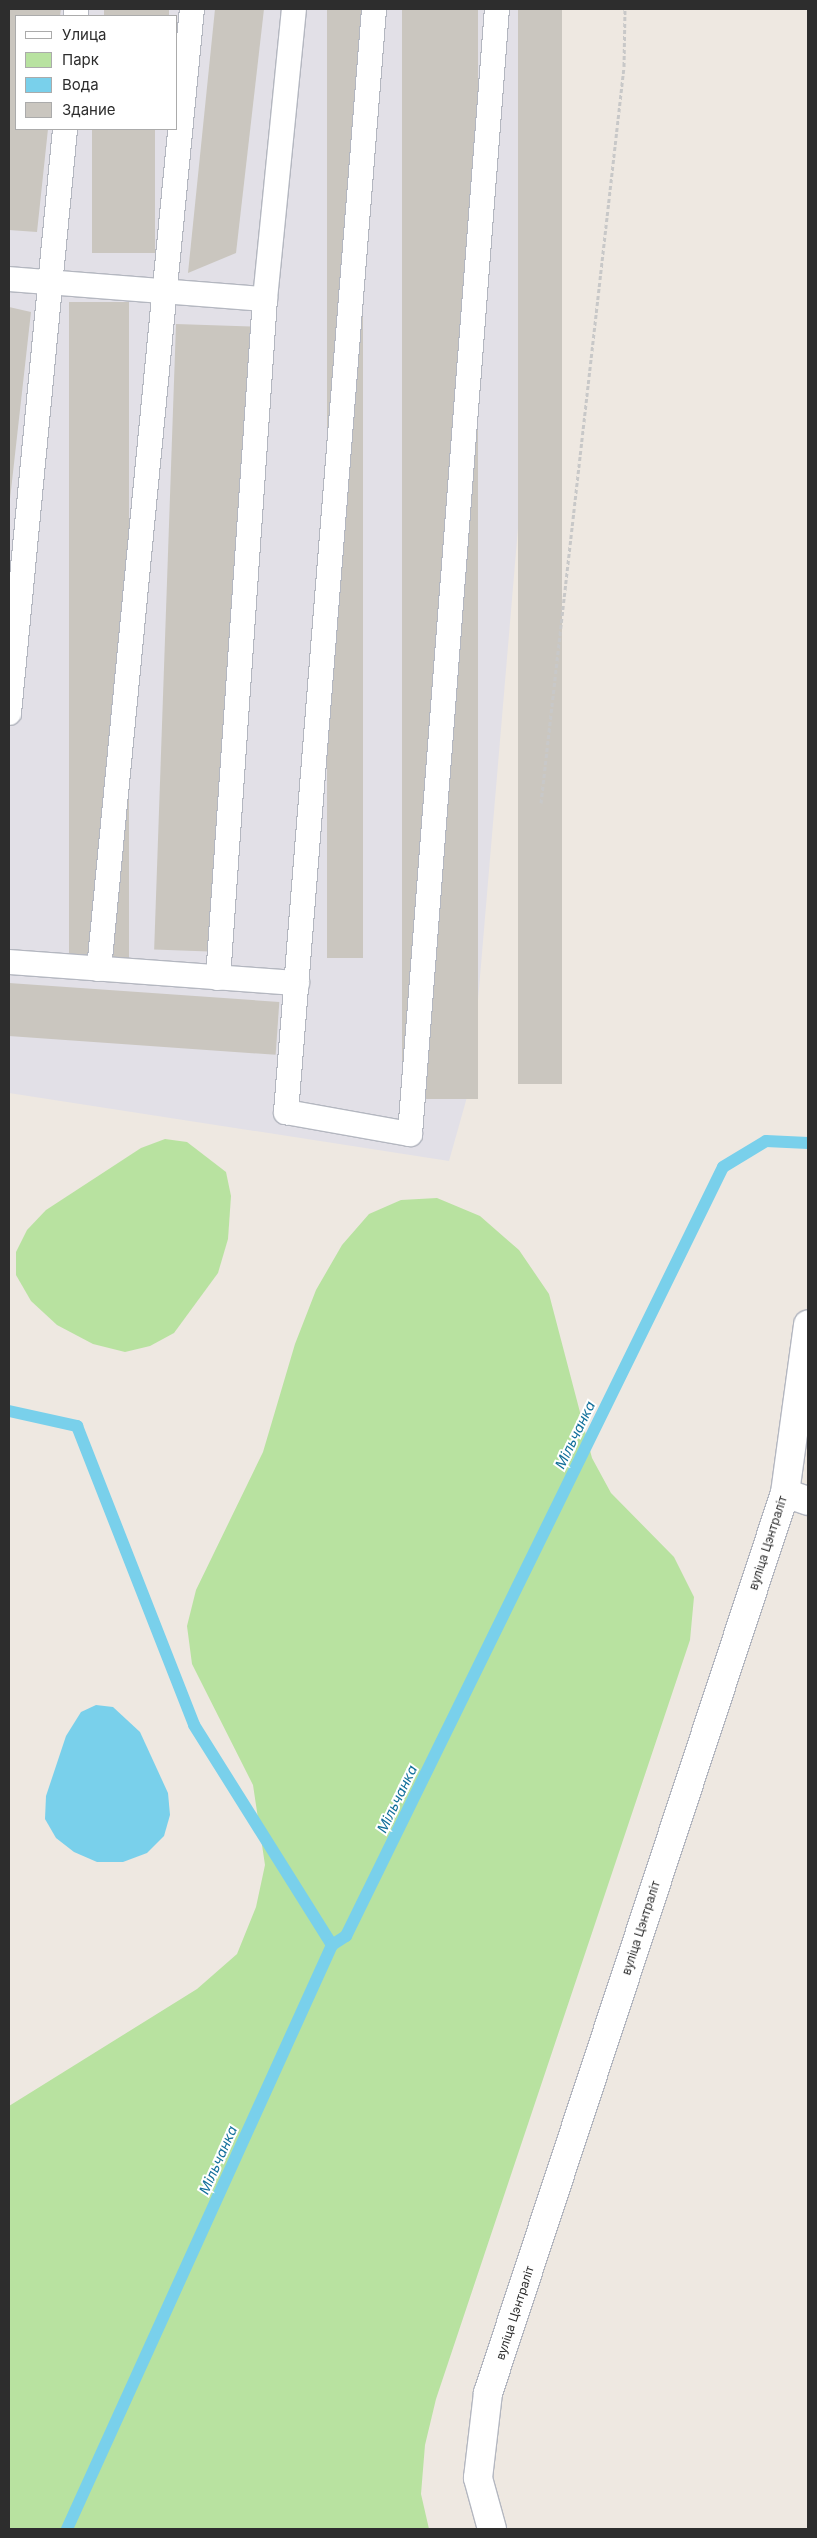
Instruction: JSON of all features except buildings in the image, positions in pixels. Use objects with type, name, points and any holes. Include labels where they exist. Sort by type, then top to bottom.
[{"type":"street","name":"вуліца Цэнтраліт","points":[[492,2529],[478,2478],[488,2393],[797,1497],[808,1324]]},
{"type":"lane","points":[[99,968],[192,9]]},
{"type":"lane","points":[[218,978],[265,299],[294,9]]},
{"type":"lane","points":[[374,9],[286,1112],[410,1134],[497,9]]},
{"type":"lane","points":[[9,713],[65,130]]},
{"type":"lane","points":[[9,279],[50,285],[265,299]]},
{"type":"lane","points":[[9,962],[297,983]]},
{"type":"path","points":[[540,803],[624,66],[625,9]]},
{"type":"shaded area","points":[[9,9],[562,9],[471,1083],[449,1161],[9,1093]]},
{"type":"green space","points":[[165,1139],[187,1142],[226,1172],[231,1196],[228,1239],[218,1273],[174,1333],[150,1346],[125,1352],[93,1344],[57,1325],[31,1301],[16,1275],[16,1252],[27,1230],[46,1210],[141,1148]]},
{"type":"green space","points":[[437,1198],[480,1216],[519,1250],[549,1294],[592,1458],[611,1493],[674,1557],[694,1597],[690,1640],[436,2399],[425,2445],[421,2494],[429,2529],[9,2529],[9,2106],[197,1989],[237,1954],[256,1907],[265,1865],[253,1785],[192,1664],[187,1626],[196,1590],[263,1452],[295,1344],[316,1290],[342,1245],[369,1214],[401,1200]]},
{"type":"water","points":[[96,1705],[113,1707],[140,1732],[168,1793],[170,1815],[164,1836],[147,1853],[123,1862],[97,1862],[74,1852],[56,1838],[45,1819],[46,1796],[66,1736],[81,1712]]},
{"type":"waterway","name":"Мільчанка","points":[[67,2529],[332,1945],[346,1936],[723,1167],[766,1141],[808,1143]]},
{"type":"waterway","points":[[9,1411],[77,1426],[194,1725],[332,1945]]}]
